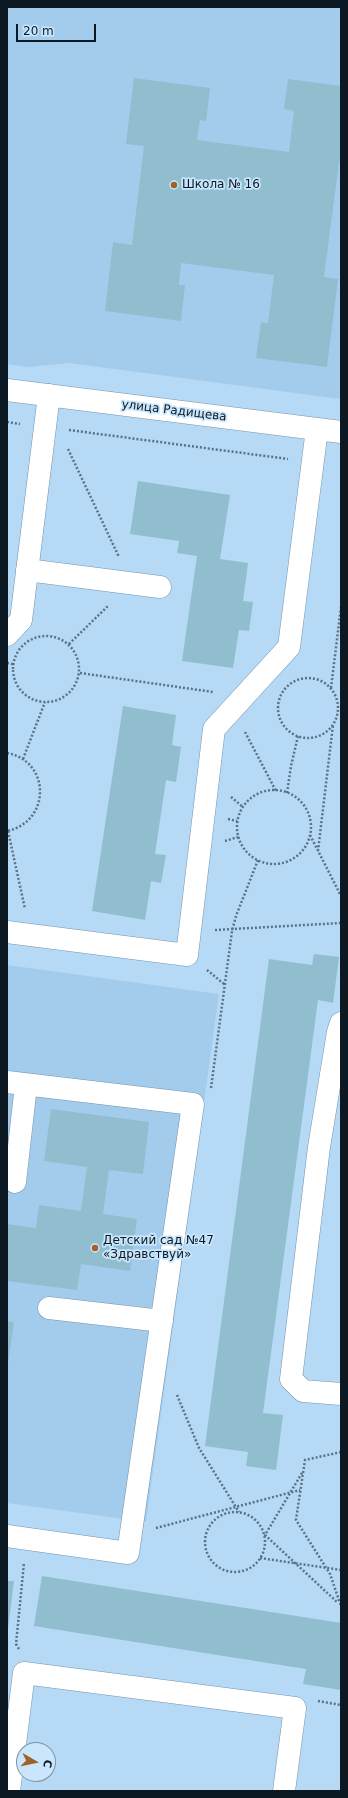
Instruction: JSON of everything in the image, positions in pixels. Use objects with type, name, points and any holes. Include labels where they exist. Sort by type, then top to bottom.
[{"type":"street","name":"улица Радищева","points":[[7,390],[341,432]]},
{"type":"street","points":[[7,635],[21,620],[27,570],[51,428],[49,395]]},
{"type":"street","points":[[7,932],[187,955],[214,729],[289,647],[317,429]]},
{"type":"street","points":[[27,570],[160,587]]},
{"type":"street","points":[[341,1023],[338,1032],[319,1147],[290,1379],[303,1391],[341,1394]]},
{"type":"street","points":[[15,1182],[17,1084],[193,1104],[128,1553],[16,1537]]},
{"type":"street","points":[[49,1308],[162,1321]]},
{"type":"street","points":[[9,1791],[24,1673],[295,1708],[284,1791]]},
{"type":"path","points":[[7,422],[312,462]]},
{"type":"path","points":[[51,428],[132,584],[70,644]]},
{"type":"path","points":[[331,688],[339,636],[341,607]]},
{"type":"path","points":[[47,635],[59,638],[70,644],[78,656],[80,674],[76,685],[67,696],[53,702],[38,702],[28,697],[18,688],[14,676],[13,664],[17,653],[25,643],[36,637],[47,635]]},
{"type":"path","points":[[7,663],[13,664]]},
{"type":"path","points":[[80,674],[238,703],[279,702]]},
{"type":"path","points":[[318,851],[333,725],[338,713],[337,700],[331,688],[322,681],[312,678],[301,679],[290,684],[283,692],[279,702],[279,713],[282,723],[289,731],[298,736],[311,738],[323,734],[333,725]]},
{"type":"path","points":[[23,759],[45,702]]},
{"type":"path","points":[[238,703],[276,791]]},
{"type":"path","points":[[288,793],[291,766],[298,736]]},
{"type":"path","points":[[7,753],[23,759],[34,770],[40,784],[40,800],[34,814],[23,825],[8,831],[31,935]]},
{"type":"path","points":[[267,791],[288,793],[295,796],[305,807],[310,820],[310,835],[305,847],[296,857],[284,863],[270,864],[258,860],[245,851],[238,837],[237,821],[243,806],[253,796],[267,791]]},
{"type":"path","points":[[310,835],[341,896]]},
{"type":"path","points":[[190,930],[232,931],[341,923]]},
{"type":"path","points":[[175,1388],[200,1448],[240,1512]]},
{"type":"path","points":[[339,1603],[330,1574],[296,1520],[305,1460],[341,1452]]},
{"type":"path","points":[[264,1535],[303,1471]]},
{"type":"path","points":[[152,1529],[300,1490]]},
{"type":"path","points":[[240,1512],[251,1516],[259,1524],[264,1535],[265,1547],[260,1558],[252,1566],[242,1571],[230,1571],[219,1567],[211,1559],[206,1549],[206,1538],[209,1526],[217,1518],[228,1513],[240,1512]]},
{"type":"path","points":[[264,1535],[341,1606]]},
{"type":"path","points":[[16,1537],[16,1644],[25,1656],[24,1673]]},
{"type":"path","points":[[260,1558],[341,1570]]},
{"type":"shaded area","name":"Школа № 16","points":[[7,7],[341,7],[340,399],[69,363],[28,367],[7,364]]},
{"type":"shaded area","name":"Детский сад №47 «Здравствуй»","points":[[7,965],[219,994],[146,1522],[7,1503]]},
{"type":"building","points":[[134,78],[210,88],[206,121],[200,120],[197,140],[289,152],[294,111],[284,109],[288,79],[341,86],[341,162],[339,162],[324,277],[338,279],[327,367],[256,358],[261,322],[268,323],[274,275],[181,263],[179,285],[185,285],[181,321],[105,311],[113,242],[132,245],[144,146],[126,144]]},
{"type":"building","points":[[138,481],[230,495],[220,559],[248,563],[243,601],[253,602],[249,631],[239,630],[233,668],[182,661],[197,556],[177,553],[179,541],[130,534]]},
{"type":"building","points":[[123,706],[176,715],[172,745],[181,747],[176,782],[166,780],[155,854],[166,855],[161,883],[151,881],[145,920],[92,911]]},
{"type":"building","points":[[314,954],[339,957],[333,1003],[318,1000],[263,1413],[283,1415],[276,1470],[246,1466],[248,1452],[205,1446],[269,959],[312,965]]},
{"type":"building","points":[[51,1109],[149,1122],[143,1174],[109,1170],[103,1214],[137,1219],[130,1271],[81,1264],[77,1290],[7,1281],[7,1224],[36,1228],[39,1205],[81,1211],[87,1167],[44,1161]]},
{"type":"building","points":[[7,1321],[14,1322],[8,1364],[7,1364]]},
{"type":"building","points":[[42,1576],[341,1623],[341,1690],[303,1684],[306,1669],[34,1626]]},
{"type":"building","points":[[7,1581],[14,1581],[8,1629],[7,1629]]},
{"type":"place","name":"Школа № 16","points":[[174,185]]},
{"type":"place","name":"Детский сад №47 «Здравствуй»","points":[[95,1248]]}]
